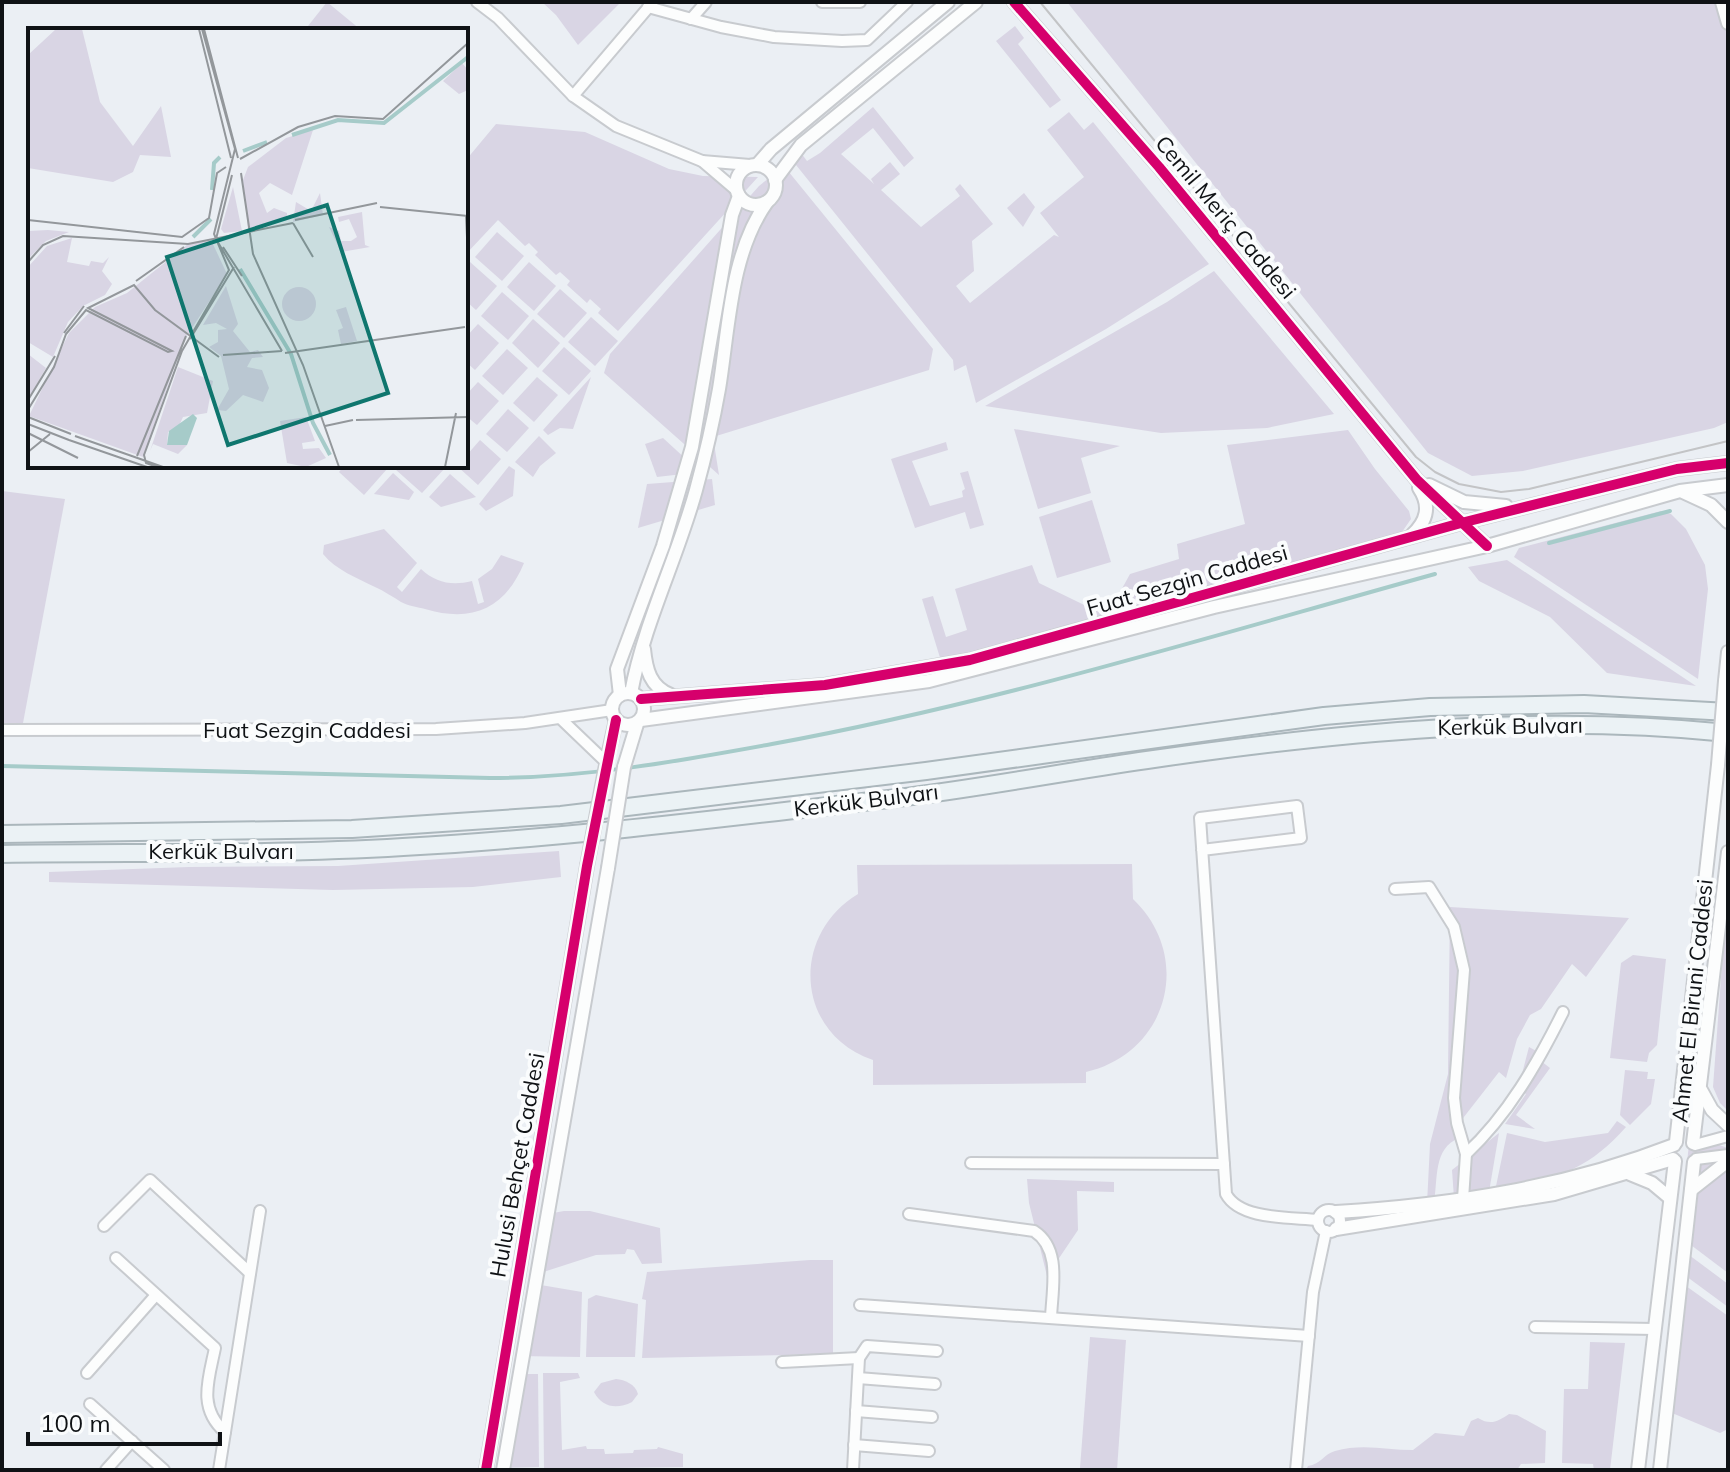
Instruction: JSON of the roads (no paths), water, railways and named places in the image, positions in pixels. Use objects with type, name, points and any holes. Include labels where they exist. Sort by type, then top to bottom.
[{"type":"main road","name":"Kerkük Bulvarı","points":[[2,834],[365,829],[530,817],[712,799],[1285,721],[1430,707],[1584,704],[1728,712]]},
{"type":"main road","name":"Kerkük Bulvarı","points":[[2,854],[349,849],[495,841],[909,796],[1194,754],[1416,729],[1574,724],[1671,727],[1728,733]]},
{"type":"street","points":[[477,2],[498,18],[573,96],[616,126],[702,161],[768,169],[775,180]]},
{"type":"street","points":[[691,19],[706,2]]},
{"type":"street","points":[[822,2],[860,2]]},
{"type":"street","points":[[635,696],[613,704],[614,715],[626,726],[639,722],[645,709],[617,669],[663,546],[692,447],[737,193],[737,178],[745,168],[754,165],[948,2]]},
{"type":"street","points":[[635,696],[643,642],[696,489],[718,392],[740,267],[756,217],[774,192],[775,180],[801,145],[976,2]]},
{"type":"street","name":"Cemil Meriç Caddesi","points":[[1014,2],[1159,167],[1403,462]]},
{"type":"street","points":[[573,96],[651,5],[691,19],[795,40],[867,40],[906,3]]},
{"type":"street","points":[[1724,5],[1728,23]]},
{"type":"street","points":[[702,161],[748,204],[767,202]]},
{"type":"street","points":[[1403,462],[1433,489],[1464,502],[1489,506],[1527,506]]},
{"type":"street","points":[[1403,462],[1417,480],[1487,546]]},
{"type":"street","points":[[1403,462],[1426,498],[1422,526],[1410,537]]},
{"type":"street","name":"Fuat Sezgin Caddesi","points":[[635,696],[825,685],[958,663],[1197,599],[1461,523],[1677,469],[1728,463]]},
{"type":"street","name":"Fuat Sezgin Caddesi","points":[[639,722],[929,681],[1214,607],[1487,546],[1680,491],[1728,485]]},
{"type":"street","points":[[1680,491],[1711,505],[1728,522]]},
{"type":"street","points":[[643,642],[646,666],[652,680],[662,691],[674,696]]},
{"type":"street","name":"Ahmet El Biruni Caddesi","points":[[1675,1144],[1728,652]]},
{"type":"street","name":"Fuat Sezgin Caddesi","points":[[2,730],[436,729],[614,715]]},
{"type":"street","name":"Hulusi Behçet Caddesi","points":[[486,1470],[614,715]]},
{"type":"street","points":[[560,718],[607,764]]},
{"type":"street","name":"Hulusi Behçet Caddesi","points":[[503,1470],[624,767],[639,722]]},
{"type":"street","points":[[1202,850],[1301,838],[1297,806],[1200,818],[1202,850],[1226,1194],[1231,1203],[1242,1210],[1318,1220]]},
{"type":"street","name":"Ahmet El Biruni Caddesi","points":[[1694,1144],[1728,852]]},
{"type":"street","points":[[1395,889],[1429,887],[1447,913],[1459,942],[1464,984],[1454,1098],[1466,1154],[1463,1199]]},
{"type":"street","points":[[1466,1154],[1509,1105],[1540,1057],[1563,1012]]},
{"type":"street","points":[[1701,1090],[1712,1110],[1728,1125]]},
{"type":"street","points":[[1694,1144],[1728,1136]]},
{"type":"street","points":[[1318,1220],[1326,1210],[1336,1212],[1463,1199],[1562,1181],[1620,1165],[1685,1139],[1694,1144],[1698,1154],[1691,1190],[1660,1470]]},
{"type":"street","points":[[1638,1470],[1675,1144]]},
{"type":"street","points":[[1674,1160],[1683,1166],[1695,1160],[1728,1155]]},
{"type":"street","points":[[1318,1220],[1320,1228],[1331,1230],[1510,1203],[1554,1194],[1674,1160]]},
{"type":"street","points":[[1691,1190],[1728,1161]]},
{"type":"street","points":[[971,1163],[1224,1164]]},
{"type":"street","points":[[1630,1174],[1652,1183],[1670,1198]]},
{"type":"street","points":[[104,1226],[150,1180],[250,1273]]},
{"type":"street","points":[[219,1470],[260,1211]]},
{"type":"street","points":[[1296,1470],[1314,1281],[1331,1230],[1340,1220],[1336,1212]]},
{"type":"street","points":[[909,1214],[1039,1234],[1047,1242],[1052,1255],[1051,1318]]},
{"type":"street","points":[[116,1258],[215,1348],[206,1401],[214,1420],[225,1432]]},
{"type":"street","points":[[87,1373],[156,1295]]},
{"type":"street","points":[[860,1305],[1309,1336]]},
{"type":"street","points":[[1535,1327],[1655,1329]]},
{"type":"street","points":[[853,1470],[859,1358],[867,1346],[937,1351]]},
{"type":"street","points":[[782,1362],[859,1358]]},
{"type":"street","points":[[858,1378],[935,1384]]},
{"type":"street","points":[[90,1404],[164,1470]]},
{"type":"street","points":[[856,1411],[932,1417]]},
{"type":"street","points":[[106,1470],[132,1441]]},
{"type":"street","points":[[854,1445],[929,1451]]},
{"type":"waterway","points":[[1549,543],[1670,511]]},
{"type":"waterway","points":[[2,766],[490,778],[561,775],[632,767],[772,744],[939,709],[1435,574]]},
{"type":"tram line","points":[[1040,2],[1416,457],[1435,472],[1459,484],[1501,492],[1529,489],[1728,441]]}]
